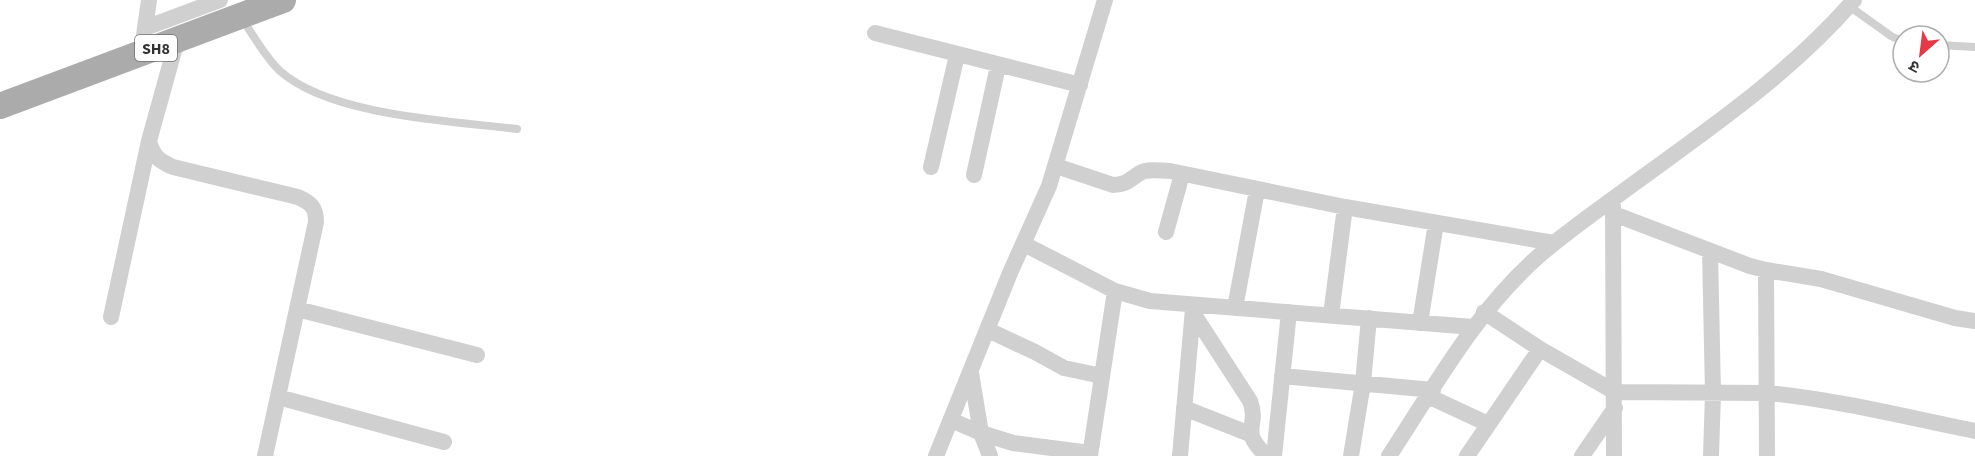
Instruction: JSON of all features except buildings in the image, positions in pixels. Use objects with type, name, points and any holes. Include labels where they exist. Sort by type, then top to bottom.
[{"type":"main road","name":"SH8","points":[[0,106],[283,0]]},
{"type":"main road","points":[[0,97],[28,95]]},
{"type":"street","points":[[140,54],[148,0]]},
{"type":"street","points":[[145,28],[220,0]]},
{"type":"street","points":[[936,456],[1056,166],[1105,0]]},
{"type":"street","points":[[1389,456],[1484,312],[1539,255],[1613,206],[1769,83],[1823,34],[1852,3]]},
{"type":"street","points":[[875,33],[1080,85]]},
{"type":"street","points":[[111,317],[148,141],[177,40]]},
{"type":"street","points":[[931,167],[957,55]]},
{"type":"street","points":[[974,175],[998,66]]},
{"type":"street","points":[[148,141],[153,153],[161,162],[173,167],[298,197],[311,203],[316,211],[316,222],[265,456]]},
{"type":"street","points":[[1056,166],[1113,185],[1123,185],[1148,170],[1182,174],[1345,207],[1554,243]]},
{"type":"street","points":[[1166,232],[1182,174]]},
{"type":"street","points":[[1235,308],[1257,190]]},
{"type":"street","points":[[1613,206],[1710,251],[1766,270],[1821,279],[1955,318],[1975,321]]},
{"type":"street","points":[[1613,206],[1614,456]]},
{"type":"street","points":[[1331,315],[1345,207]]},
{"type":"street","points":[[1420,322],[1436,223]]},
{"type":"street","points":[[1023,244],[1115,291],[1150,301],[1193,309],[1235,308],[1473,327]]},
{"type":"street","points":[[1710,251],[1713,393],[1711,456]]},
{"type":"street","points":[[1766,270],[1767,456]]},
{"type":"street","points":[[951,420],[1013,443],[1090,454],[1115,291]]},
{"type":"street","points":[[297,309],[477,355]]},
{"type":"street","points":[[1180,456],[1193,309]]},
{"type":"street","points":[[1193,309],[1251,401],[1253,410],[1250,434],[1255,444],[1267,456]]},
{"type":"street","points":[[1274,456],[1289,312]]},
{"type":"street","points":[[1484,312],[1615,400],[1713,393],[1768,393],[1834,403],[1975,431]]},
{"type":"street","points":[[1351,456],[1363,383],[1369,318]]},
{"type":"street","points":[[988,330],[1064,368],[1102,376]]},
{"type":"street","points":[[1467,456],[1540,349]]},
{"type":"street","points":[[970,371],[981,433],[990,456]]},
{"type":"street","points":[[1282,376],[1363,383],[1431,393],[1488,424]]},
{"type":"street","points":[[278,397],[444,442]]},
{"type":"street","points":[[1582,456],[1615,400]]},
{"type":"street","points":[[1184,408],[1250,434]]},
{"type":"lane","points":[[1852,3],[1891,36]]},
{"type":"lane","points":[[240,16],[271,61],[281,71],[294,81],[330,97],[372,110],[518,129]]},
{"type":"lane","points":[[1951,46],[1975,47]]}]
